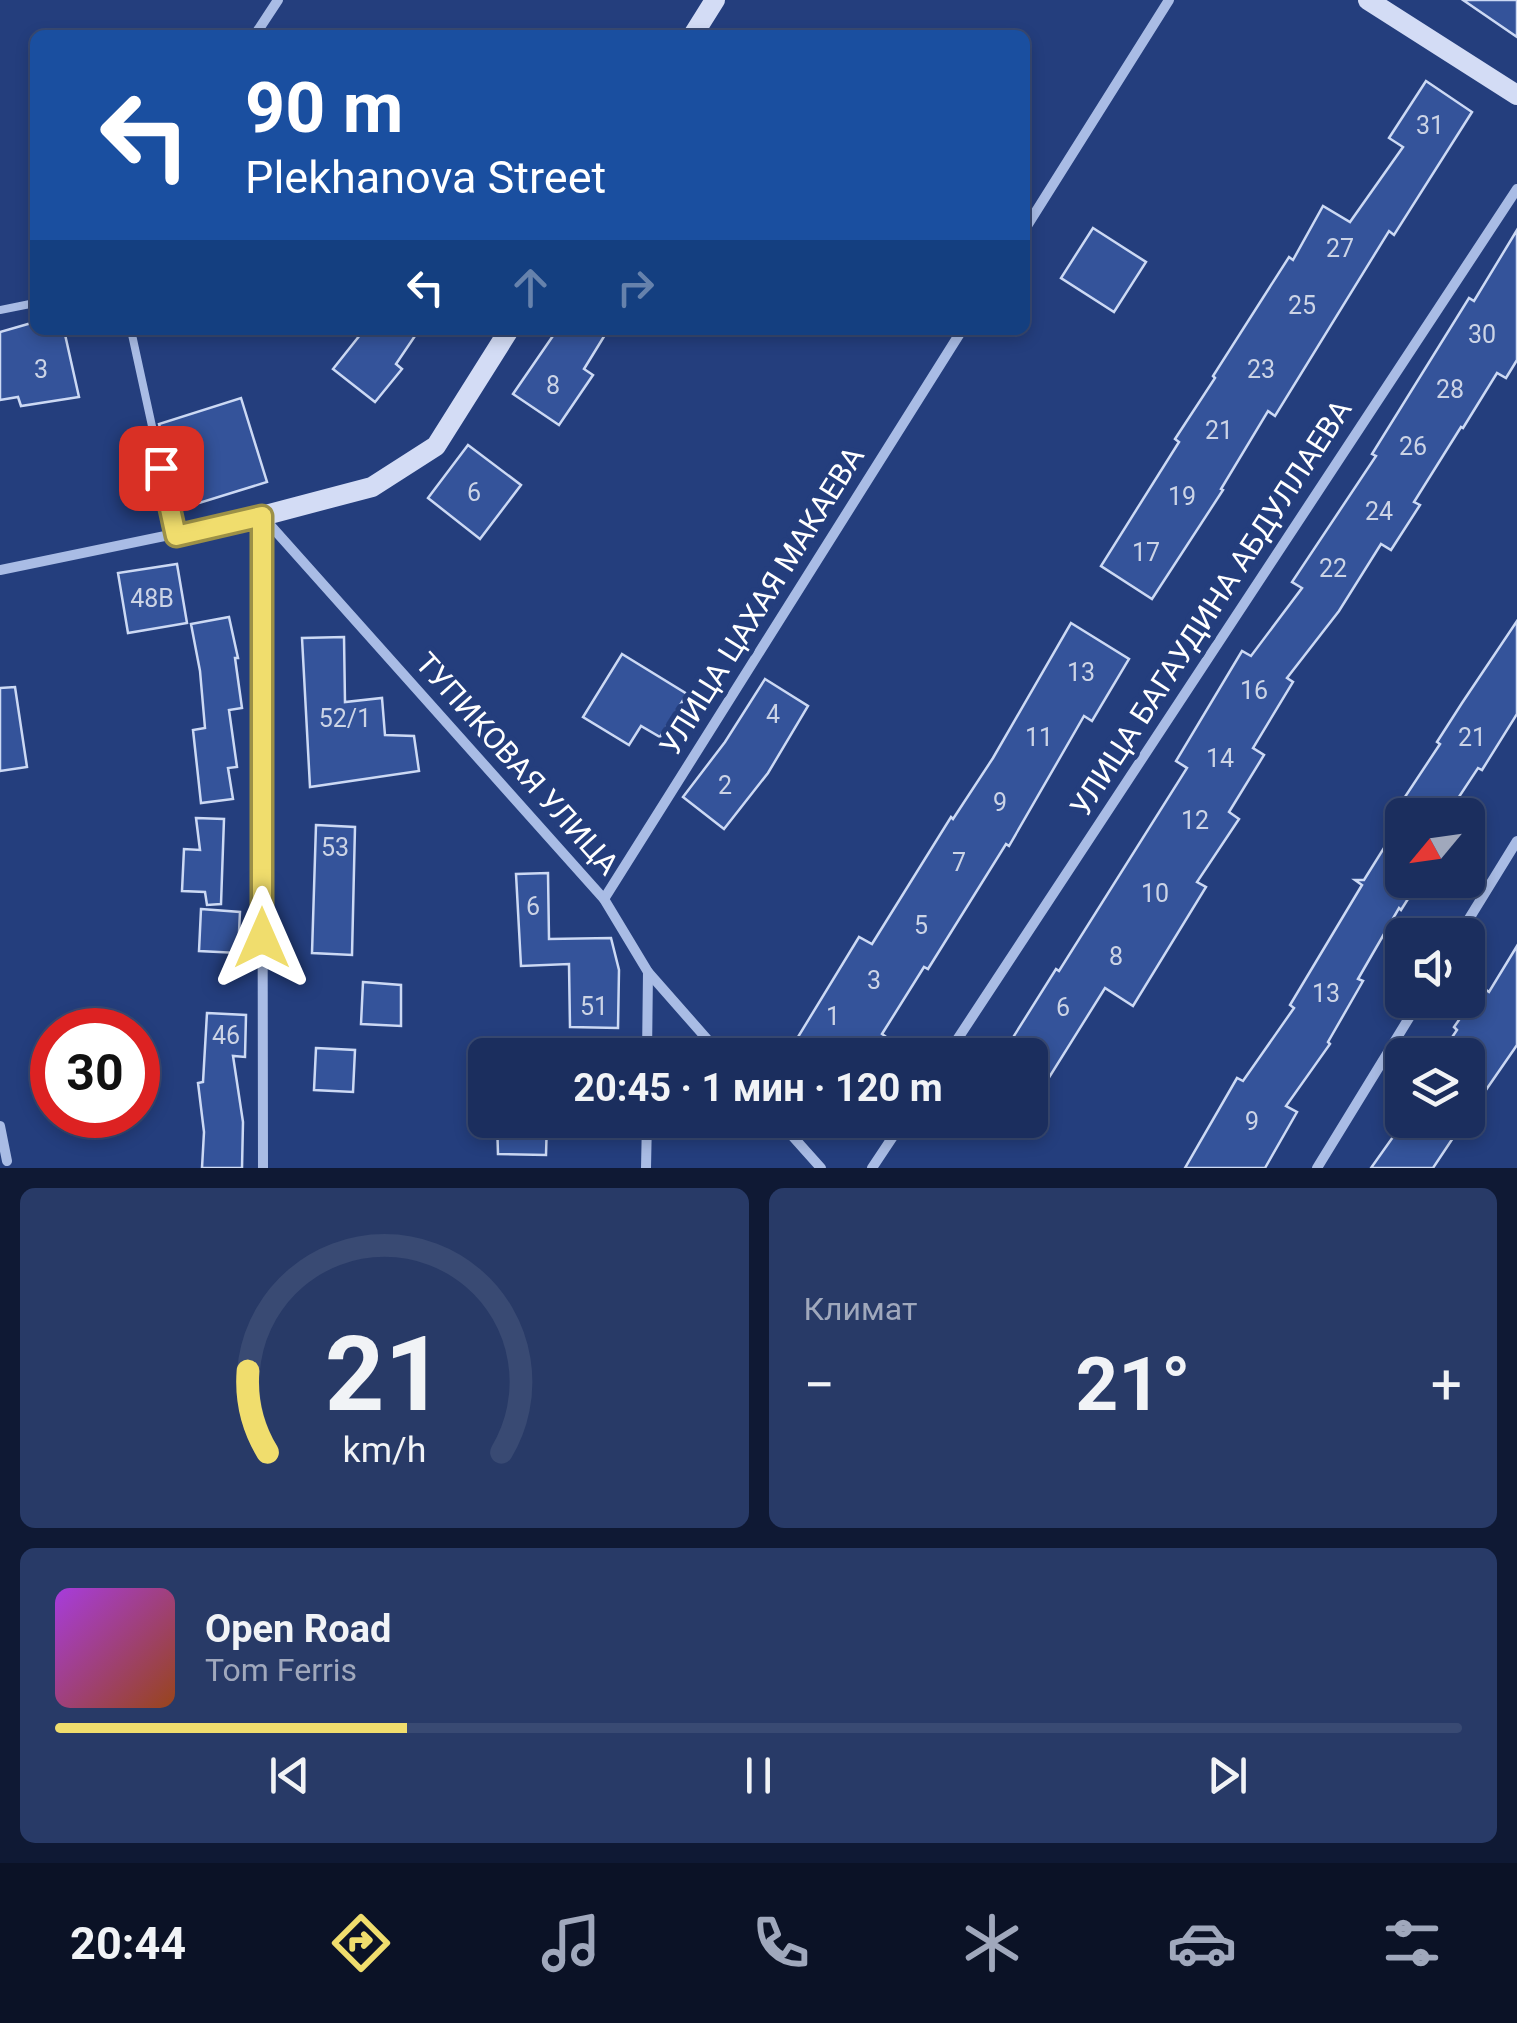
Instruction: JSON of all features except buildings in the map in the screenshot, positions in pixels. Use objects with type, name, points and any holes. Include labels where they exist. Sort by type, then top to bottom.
[{"type":"street","points":[[259,30],[278,0]]},
{"type":"street","points":[[696,30],[714,0]]},
{"type":"street","points":[[1030,221],[1169,0]]},
{"type":"street","points":[[1368,0],[1517,95]]},
{"type":"street","name":"УЛИЦА БАГАУДИНА АБДУЛЛАЕВА","points":[[958,1038],[1517,189]]},
{"type":"street","points":[[0,570],[176,536],[372,487],[436,446],[505,335]]},
{"type":"street","name":"УЛИЦА ЦАХАЯ МАКАЕВА","points":[[604,899],[959,335]]},
{"type":"street","points":[[262,516],[263,1168]]},
{"type":"street","name":"ТУПИКОВАЯ УЛИЦА","points":[[262,516],[604,899],[648,972],[706,1038]]},
{"type":"street","points":[[1470,918],[1517,840]]},
{"type":"street","points":[[647,1038],[648,972]]},
{"type":"street","points":[[1317,1168],[1409,1018]]},
{"type":"street","points":[[0,1126],[7,1160]]},
{"type":"street","points":[[646,1168],[647,1138]]},
{"type":"street","points":[[794,1138],[821,1168]]},
{"type":"street","points":[[872,1168],[892,1138]]},
{"type":"lane","points":[[0,310],[30,304]]},
{"type":"lane","points":[[132,335],[176,536]]},
{"type":"route","points":[[161,468],[176,536],[262,516],[262,938]]}]
